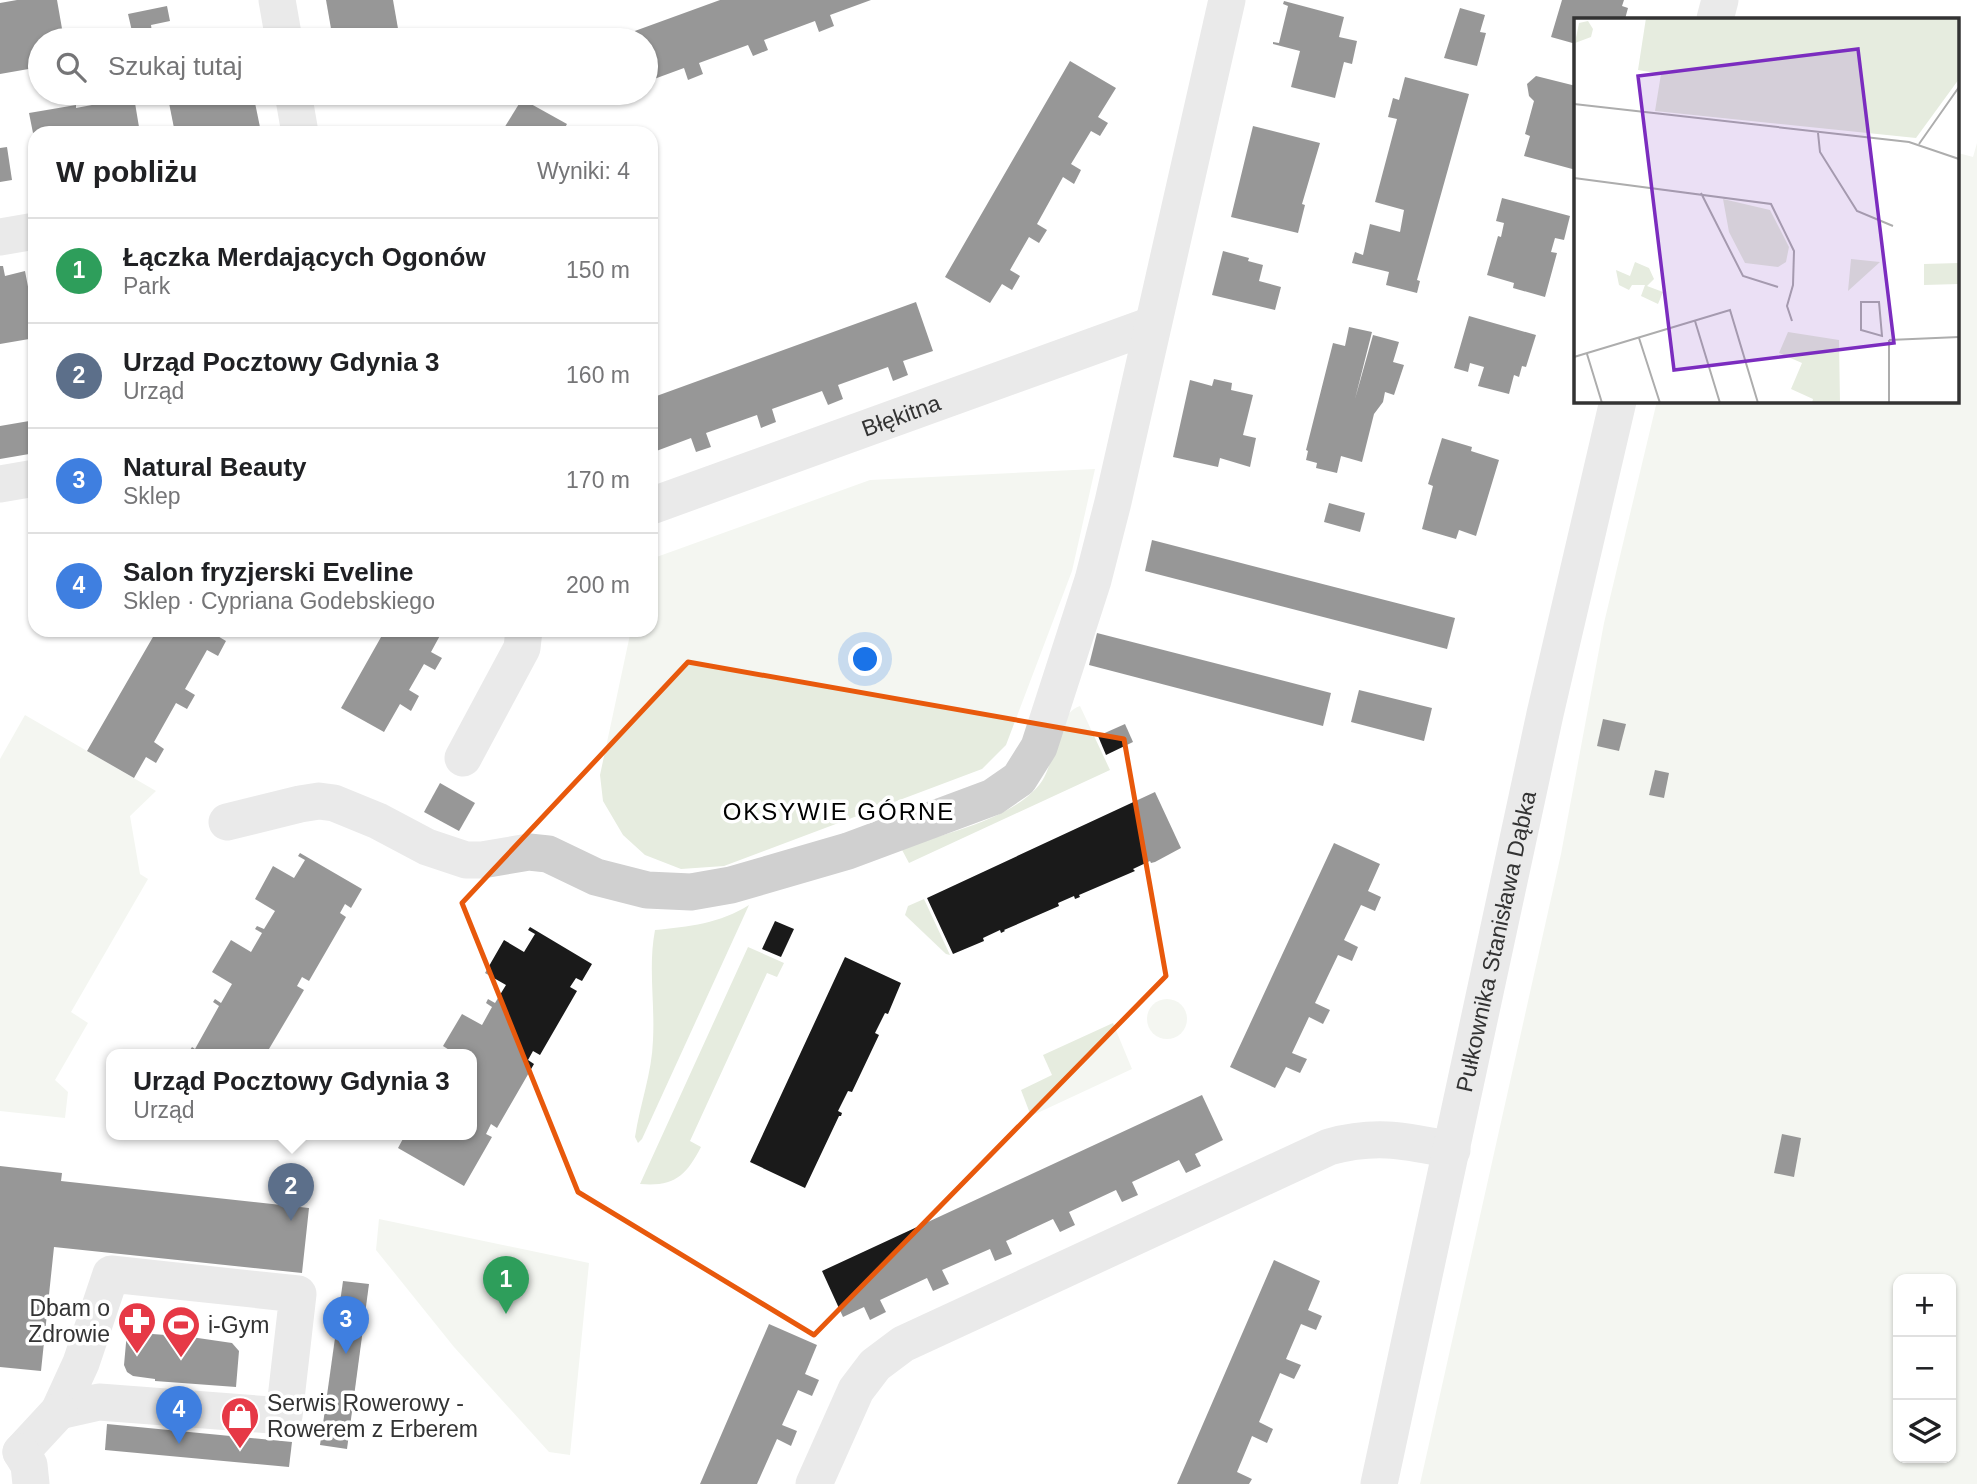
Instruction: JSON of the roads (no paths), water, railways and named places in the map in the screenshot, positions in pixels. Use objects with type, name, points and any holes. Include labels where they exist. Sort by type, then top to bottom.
[{"type":"street","points":[[277,0],[282,28]]},
{"type":"street","points":[[227,822],[300,804],[319,801],[334,803],[378,821],[427,847],[466,860],[529,852],[548,854],[596,877],[648,890],[691,892],[731,886],[860,846],[993,797],[1019,779],[1039,747],[1093,580],[1227,0]]},
{"type":"street","points":[[1715,18],[1720,0]]},
{"type":"street","points":[[295,105],[299,126]]},
{"type":"street","points":[[0,237],[28,232]]},
{"type":"street","name":"Błękitna","points":[[658,503],[1152,325]]},
{"type":"street","name":"Pułkownika Stanisława Dąbka","points":[[1380,1484],[1545,714],[1618,402]]},
{"type":"street","points":[[0,484],[28,479]]},
{"type":"street","points":[[463,758],[522,648],[523,637]]},
{"type":"street","points":[[814,1484],[856,1390],[875,1365],[903,1344],[1329,1147],[1357,1140],[1384,1139],[1452,1150]]},
{"type":"street","points":[[18,1460],[59,1411],[81,1363],[111,1274],[298,1294],[284,1416],[99,1402],[59,1411]]},
{"type":"street","points":[[81,1363],[99,1402]]},
{"type":"place","name":"Urząd Pocztowy Gdynia 3","points":[[291,1221]]},
{"type":"place","name":"Łączka Merdających Ogonów","points":[[506,1314]]},
{"type":"place","name":"Natural Beauty","points":[[346,1354]]},
{"type":"place","name":"Dbam o Zdrowie","points":[[137,1355]]},
{"type":"place","name":"i-Gym","points":[[181,1359]]},
{"type":"place","name":"Salon fryzjerski Eveline","points":[[179,1444]]},
{"type":"place","name":"Serwis Rowerowy - Rowerem z Erberem","points":[[240,1450]]},
{"type":"district","name":"OKSYWIE GÓRNE","points":[[839,812]]}]
